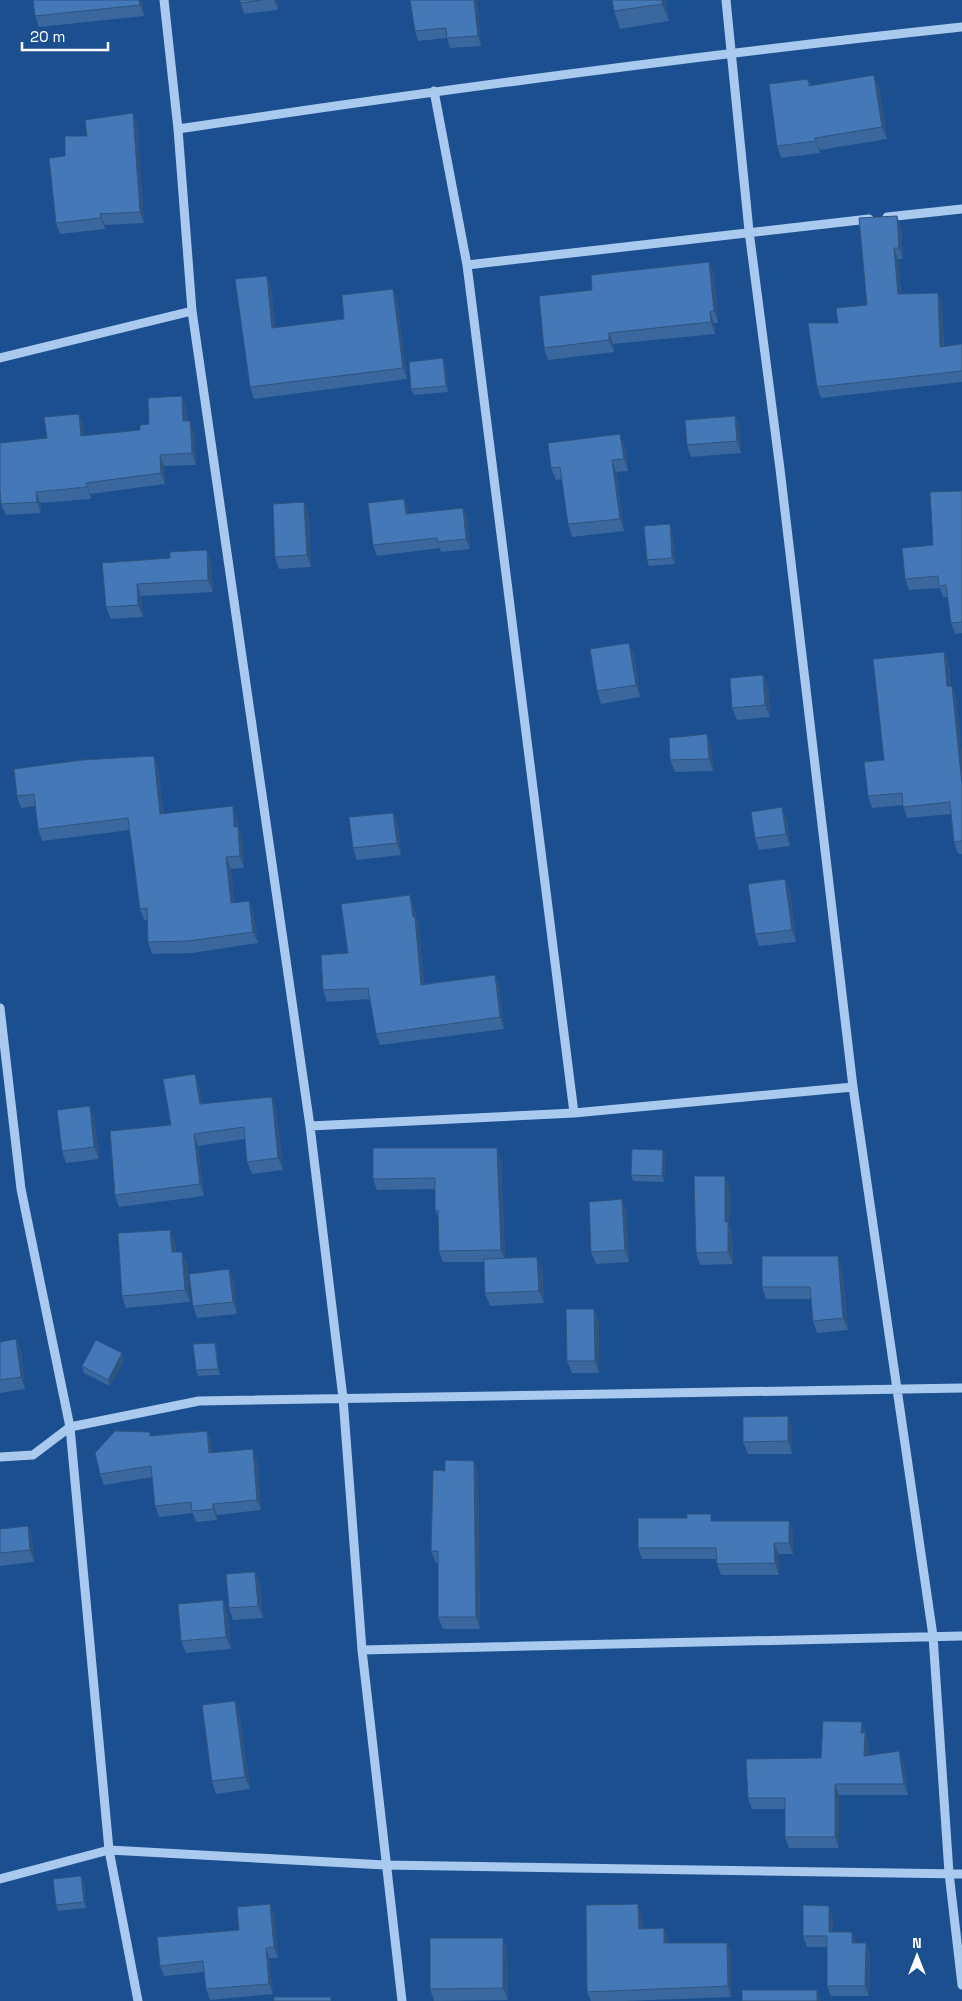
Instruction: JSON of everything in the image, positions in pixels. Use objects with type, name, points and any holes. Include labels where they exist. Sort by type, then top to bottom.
[{"type":"street","points":[[164,0],[178,129],[192,311],[310,1126],[343,1398],[362,1650],[402,2001]]},
{"type":"street","points":[[726,0],[750,231],[854,1087],[933,1636],[949,1874],[962,1985]]},
{"type":"street","points":[[178,129],[434,90],[732,52],[962,27]]},
{"type":"street","points":[[434,90],[467,265],[574,1113]]},
{"type":"street","points":[[467,265],[750,231],[962,209]]},
{"type":"street","points":[[0,358],[192,311]]},
{"type":"street","points":[[0,1008],[21,1189],[70,1427],[109,1850],[138,2001]]},
{"type":"street","points":[[310,1126],[574,1113],[854,1087]]},
{"type":"street","points":[[0,1457],[34,1455],[70,1427],[198,1401],[962,1388]]},
{"type":"street","points":[[362,1650],[962,1636]]},
{"type":"street","points":[[0,1879],[109,1850],[385,1865],[962,1874]]},
{"type":"building","points":[[33,0],[139,0],[140,5],[35,16]]},
{"type":"building","points":[[240,0],[262,0],[240,3]]},
{"type":"building","points":[[410,0],[474,0],[478,36],[447,38],[446,28],[415,31]]},
{"type":"building","points":[[612,0],[662,0],[662,4],[614,11]]},
{"type":"building","points":[[874,75],[882,127],[815,138],[816,141],[777,146],[769,84],[808,79],[809,86]]},
{"type":"building","points":[[133,113],[140,212],[100,214],[101,218],[56,223],[49,158],[65,156],[65,136],[87,136],[85,120]]},
{"type":"building","points":[[897,216],[899,248],[894,248],[898,294],[938,293],[940,347],[962,344],[962,371],[817,387],[808,323],[838,323],[836,308],[867,305],[859,218]]},
{"type":"building","points":[[709,262],[714,311],[710,312],[711,322],[609,333],[609,340],[544,348],[539,296],[592,290],[591,275]]},
{"type":"building","points":[[267,276],[272,328],[344,319],[342,295],[393,289],[403,368],[250,387],[235,279]]},
{"type":"building","points":[[443,358],[446,386],[411,389],[409,362]]},
{"type":"building","points":[[182,396],[183,421],[190,421],[192,453],[160,455],[161,473],[86,483],[87,487],[36,492],[37,502],[1,504],[0,443],[47,438],[44,417],[79,414],[81,436],[140,430],[140,425],[149,424],[148,398]]},
{"type":"building","points":[[735,416],[737,441],[687,445],[685,420]]},
{"type":"building","points":[[620,434],[624,459],[612,460],[620,519],[568,524],[560,467],[551,468],[548,443]]},
{"type":"building","points":[[962,491],[962,622],[951,623],[946,585],[939,586],[938,576],[905,579],[902,548],[933,545],[930,492]]},
{"type":"building","points":[[404,499],[406,514],[463,508],[466,539],[437,542],[437,538],[373,545],[368,503]]},
{"type":"building","points":[[304,502],[307,555],[275,557],[273,504]]},
{"type":"building","points":[[670,524],[672,558],[647,560],[644,526]]},
{"type":"building","points":[[207,550],[208,580],[137,584],[138,605],[106,607],[102,563],[170,558],[170,552]]},
{"type":"building","points":[[629,643],[636,685],[597,691],[590,649]]},
{"type":"building","points":[[944,652],[947,686],[952,686],[962,784],[962,841],[954,842],[950,802],[903,807],[902,793],[868,796],[864,762],[884,760],[873,659]]},
{"type":"building","points":[[763,675],[765,705],[732,708],[730,678]]},
{"type":"building","points":[[707,734],[709,759],[670,760],[669,738]]},
{"type":"building","points":[[154,756],[160,814],[233,806],[234,827],[238,827],[240,856],[226,857],[231,903],[249,901],[253,932],[188,941],[148,942],[147,908],[140,909],[128,818],[38,829],[34,794],[17,796],[14,769],[82,760]]},
{"type":"building","points":[[782,807],[786,834],[755,838],[751,812]]},
{"type":"building","points":[[393,813],[397,843],[353,848],[349,817]]},
{"type":"building","points":[[785,879],[792,930],[755,934],[748,884]]},
{"type":"building","points":[[410,895],[413,917],[415,917],[421,985],[495,975],[500,1017],[376,1034],[368,988],[323,990],[321,955],[348,953],[341,904]]},
{"type":"building","points":[[195,1074],[200,1104],[272,1097],[278,1158],[247,1162],[244,1127],[194,1134],[200,1184],[115,1195],[110,1131],[171,1125],[163,1079]]},
{"type":"building","points":[[90,1106],[94,1147],[62,1151],[57,1110]]},
{"type":"building","points":[[373,1148],[497,1148],[501,1250],[439,1251],[438,1210],[435,1210],[435,1178],[373,1179]]},
{"type":"building","points":[[632,1149],[663,1150],[662,1176],[631,1175]]},
{"type":"building","points":[[694,1176],[725,1176],[725,1222],[728,1222],[728,1252],[696,1253]]},
{"type":"building","points":[[622,1199],[625,1250],[591,1252],[589,1202]]},
{"type":"building","points":[[170,1230],[172,1252],[182,1252],[185,1290],[122,1296],[118,1233]]},
{"type":"building","points":[[762,1256],[838,1256],[843,1318],[813,1321],[810,1287],[762,1287]]},
{"type":"building","points":[[537,1257],[539,1291],[485,1293],[484,1259]]},
{"type":"building","points":[[229,1269],[233,1302],[193,1306],[189,1274]]},
{"type":"building","points":[[566,1309],[594,1309],[595,1361],[567,1361]]},
{"type":"building","points":[[16,1339],[21,1377],[0,1380],[0,1342]]},
{"type":"building","points":[[96,1340],[122,1353],[108,1380],[82,1366]]},
{"type":"building","points":[[215,1343],[218,1369],[196,1370],[193,1344]]},
{"type":"building","points":[[788,1416],[788,1441],[743,1442],[743,1417]]},
{"type":"building","points":[[115,1431],[150,1432],[150,1436],[207,1431],[209,1453],[253,1449],[257,1500],[213,1504],[213,1509],[192,1511],[191,1502],[155,1506],[151,1466],[100,1474],[95,1453]]},
{"type":"building","points":[[445,1460],[474,1461],[476,1617],[438,1617],[438,1551],[431,1551],[433,1470],[445,1471]]},
{"type":"building","points":[[687,1514],[711,1514],[711,1521],[789,1521],[789,1543],[774,1543],[775,1563],[717,1564],[716,1548],[638,1548],[638,1518],[687,1518]]},
{"type":"building","points":[[28,1526],[30,1550],[0,1553],[0,1529]]},
{"type":"building","points":[[255,1572],[258,1606],[229,1608],[226,1574]]},
{"type":"building","points":[[223,1600],[226,1637],[181,1641],[178,1604]]},
{"type":"building","points":[[235,1701],[245,1777],[212,1781],[202,1705]]},
{"type":"building","points":[[823,1721],[862,1722],[861,1733],[865,1733],[864,1756],[899,1751],[904,1784],[835,1784],[835,1837],[785,1837],[785,1798],[748,1798],[746,1759],[821,1758]]},
{"type":"building","points":[[81,1876],[84,1902],[56,1905],[53,1879]]},
{"type":"building","points":[[270,1904],[274,1947],[266,1948],[269,1984],[206,1989],[203,1961],[160,1966],[157,1937],[239,1930],[237,1907]]},
{"type":"building","points":[[638,1904],[639,1929],[664,1928],[664,1943],[727,1943],[728,1986],[587,1992],[586,1905]]},
{"type":"building","points":[[803,1905],[829,1906],[829,1932],[852,1932],[852,1943],[866,1943],[865,1986],[827,1986],[827,1936],[803,1936]]},
{"type":"building","points":[[430,1938],[503,1938],[503,1988],[430,1989]]},
{"type":"building","points":[[742,1990],[817,1990],[817,2001],[742,2001]]},
{"type":"building","points":[[274,1997],[331,1997],[331,2001],[274,2001]]}]
